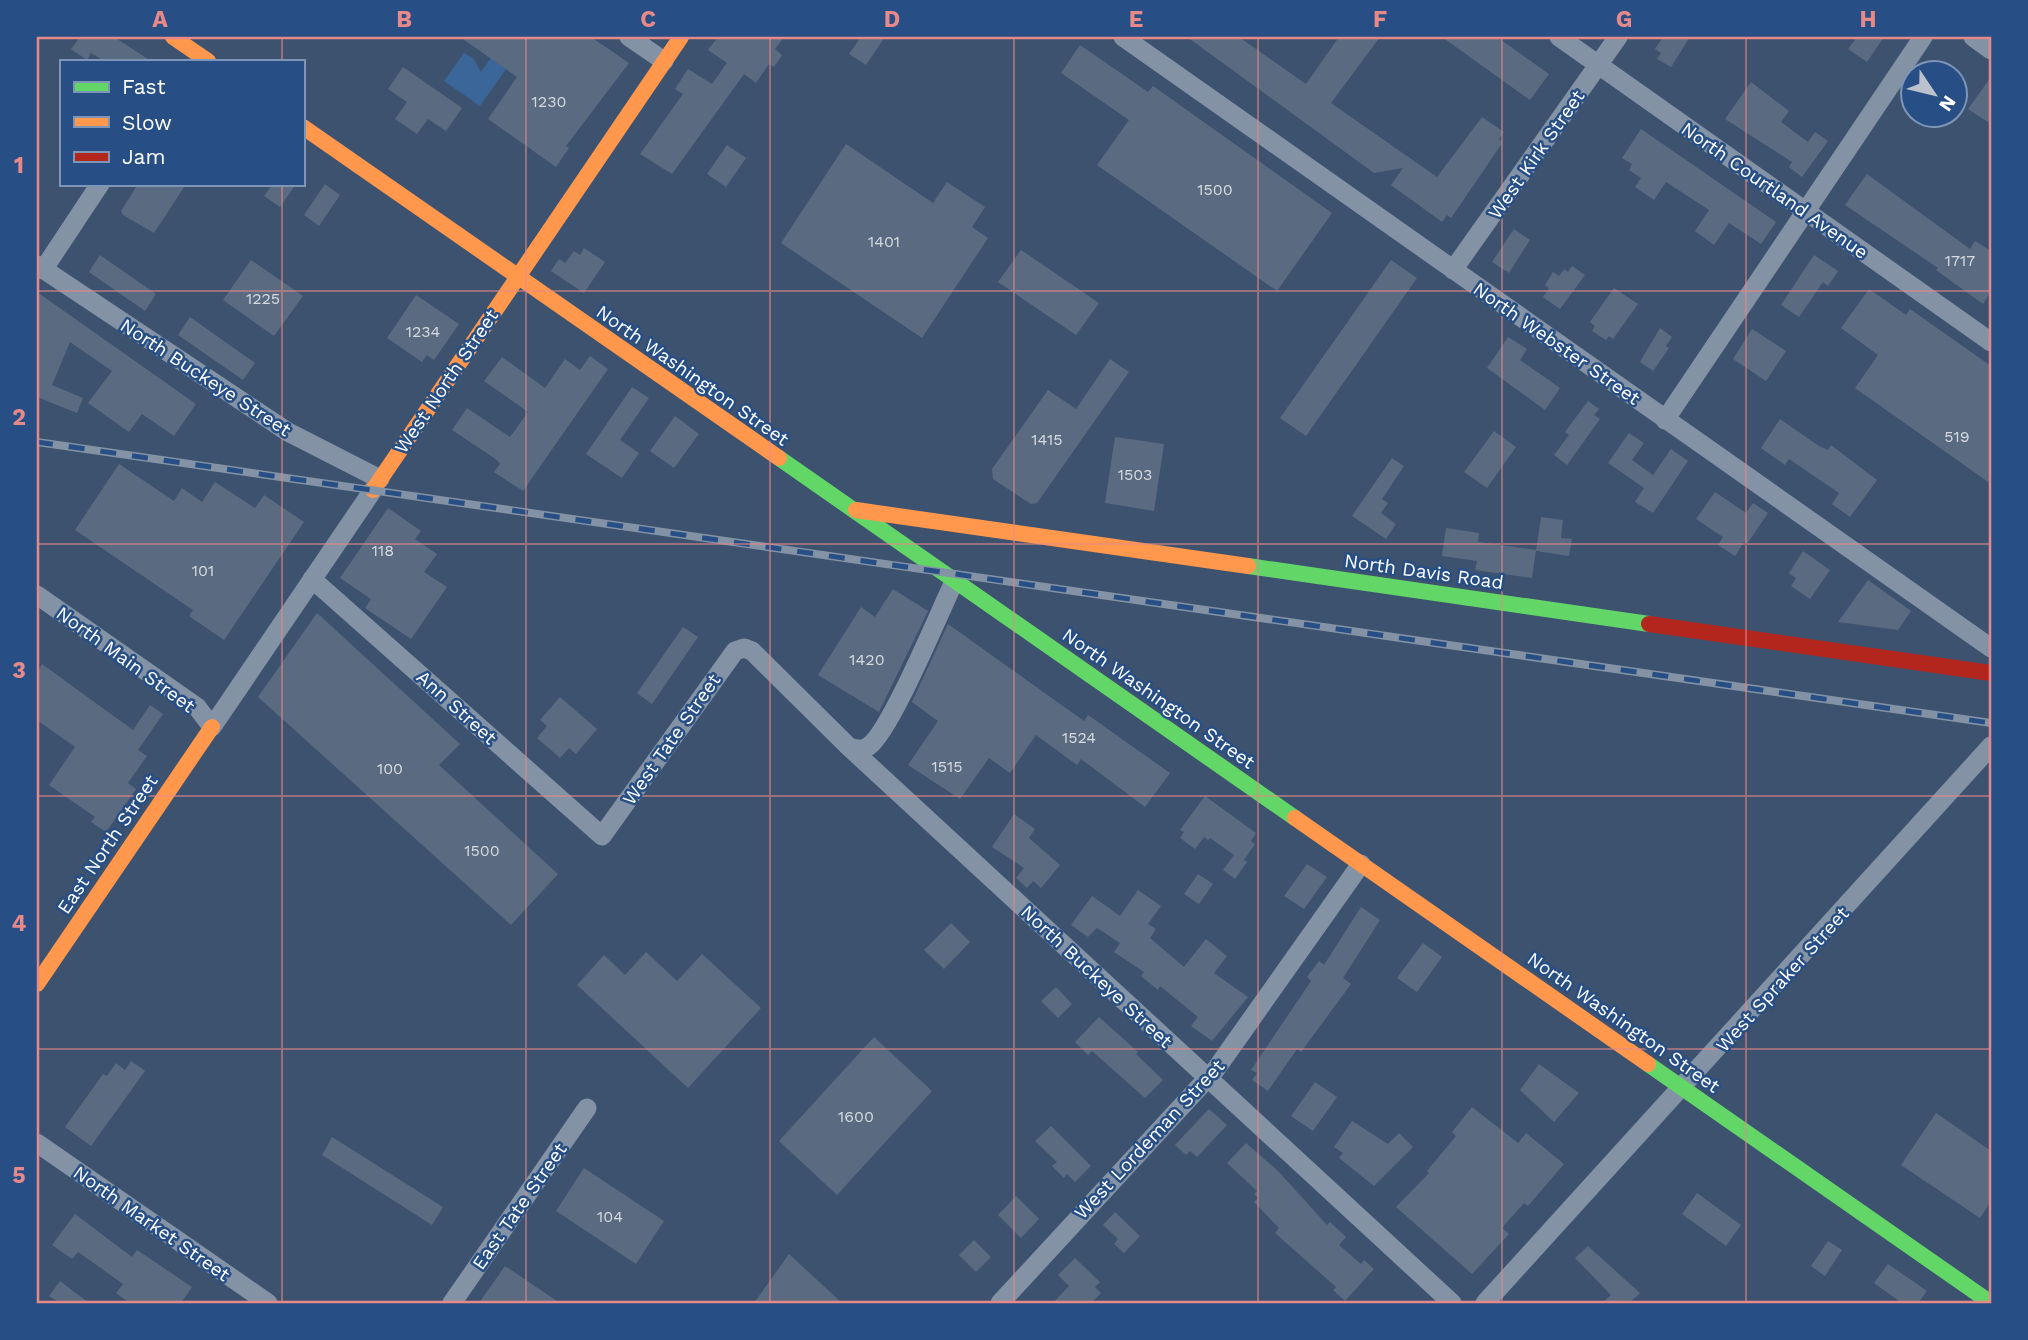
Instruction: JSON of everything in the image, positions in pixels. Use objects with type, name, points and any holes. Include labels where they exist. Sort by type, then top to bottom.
[{"type":"main road","name":"West North Street","points":[[377,484],[681,37]]},
{"type":"main road","points":[[181,49],[206,60]]},
{"type":"main road","name":"North Washington Street","points":[[304,128],[1990,1302]]},
{"type":"main road","name":"North Davis Road","points":[[851,509],[1991,673]]},
{"type":"main road","name":"East North Street","points":[[37,984],[212,727]]},
{"type":"street","points":[[629,37],[664,61]]},
{"type":"street","name":"North Webster Street","points":[[1123,37],[1991,648]]},
{"type":"street","name":"North Courtland Avenue","points":[[1559,37],[1991,342]]},
{"type":"street","name":"West Kirk Street","points":[[1453,270],[1618,37]]},
{"type":"street","points":[[1665,419],[1807,213],[1923,37]]},
{"type":"street","points":[[1973,37],[1991,50]]},
{"type":"street","points":[[40,267],[99,186]]},
{"type":"street","name":"North Buckeye Street","points":[[40,267],[288,432],[377,484]]},
{"type":"street","name":"West North Street","points":[[212,727],[377,484]]},
{"type":"street","name":"Ann Street","points":[[312,579],[602,836]]},
{"type":"street","points":[[849,747],[859,750],[868,747],[885,726],[954,582]]},
{"type":"street","name":"North Main Street","points":[[37,595],[197,707],[212,727]]},
{"type":"street","name":"North Buckeye Street","points":[[744,648],[752,652],[849,747],[1452,1303]]},
{"type":"street","name":"West Tate Street","points":[[602,836],[735,651],[744,648]]},
{"type":"street","name":"West Spraker Street","points":[[1485,1303],[1991,747]]},
{"type":"street","name":"West Lordeman Street","points":[[1000,1303],[1216,1069],[1361,864]]},
{"type":"street","name":"East Tate Street","points":[[452,1303],[587,1108]]},
{"type":"street","name":"North Market Street","points":[[37,1143],[268,1303]]},
{"type":"shaded area","points":[[464,53],[473,58],[481,72],[491,58],[506,69],[480,106],[444,81]]},
{"type":"building","points":[[80,37],[114,37],[149,60],[102,60],[91,53],[87,60],[71,49]]},
{"type":"building","points":[[460,37],[591,37],[629,63],[566,146],[569,148],[556,167],[488,119],[517,77]]},
{"type":"building","points":[[718,37],[784,37],[775,49],[782,55],[774,67],[769,64],[756,83],[744,74],[672,174],[640,154],[683,94],[675,89],[688,69],[712,84],[727,63],[708,50]]},
{"type":"building","points":[[861,37],[885,37],[866,65],[849,54]]},
{"type":"building","points":[[1187,37],[1239,37],[1306,84],[1339,37],[1380,37],[1331,103],[1437,177],[1482,117],[1504,132],[1499,139],[1503,142],[1451,218],[1447,215],[1442,222],[1391,185],[1403,168],[1374,173]]},
{"type":"building","points":[[1442,37],[1497,37],[1549,74],[1530,100]]},
{"type":"building","points":[[1663,37],[1690,37],[1671,67],[1657,59],[1661,53],[1655,49]]},
{"type":"building","points":[[1857,37],[1884,37],[1867,62],[1848,49]]},
{"type":"building","points":[[1080,45],[1148,92],[1153,86],[1332,213],[1277,291],[1097,165],[1129,120],[1061,73]]},
{"type":"building","points":[[403,67],[462,108],[446,131],[428,119],[417,134],[395,119],[407,102],[388,89]]},
{"type":"building","points":[[1991,77],[1991,124],[1968,109]]},
{"type":"building","points":[[1751,82],[1789,111],[1781,122],[1808,142],[1815,132],[1828,141],[1802,177],[1789,167],[1792,162],[1725,119]]},
{"type":"building","points":[[1641,129],[1776,222],[1761,244],[1729,223],[1714,245],[1695,231],[1709,210],[1666,182],[1654,200],[1635,187],[1641,178],[1629,170],[1632,164],[1622,158]]},
{"type":"building","points":[[846,144],[933,203],[947,182],[985,207],[972,227],[988,238],[922,338],[781,243]]},
{"type":"building","points":[[727,145],[746,158],[726,187],[707,174]]},
{"type":"building","points":[[1867,174],[1970,249],[1975,241],[1991,251],[1991,291],[1983,304],[1936,270],[1938,268],[1845,205]]},
{"type":"building","points":[[325,184],[340,195],[319,226],[304,215]]},
{"type":"building","points":[[137,186],[185,186],[154,233],[123,215],[121,211]]},
{"type":"building","points":[[272,186],[295,186],[280,207],[264,196]]},
{"type":"building","points":[[1514,229],[1530,240],[1509,273],[1492,262]]},
{"type":"building","points":[[584,248],[605,262],[584,293],[551,271],[559,259],[565,263],[574,251],[580,255]]},
{"type":"building","points":[[1021,250],[1099,303],[1076,335],[998,282]]},
{"type":"building","points":[[100,255],[156,294],[145,311],[89,272]]},
{"type":"building","points":[[1814,255],[1838,271],[1828,286],[1823,282],[1799,317],[1781,305]]},
{"type":"building","points":[[251,260],[303,296],[274,336],[223,300]]},
{"type":"building","points":[[1391,260],[1417,278],[1306,436],[1280,418]]},
{"type":"building","points":[[1572,266],[1585,275],[1560,309],[1543,297],[1549,288],[1545,285],[1553,272],[1559,276],[1564,269],[1568,272]]},
{"type":"building","points":[[1614,288],[1638,304],[1613,339],[1609,336],[1606,340],[1592,331],[1595,326],[1590,322]]},
{"type":"building","points":[[1869,289],[1906,315],[1910,309],[1991,366],[1991,484],[1855,388],[1878,355],[1841,328]]},
{"type":"building","points":[[37,292],[196,404],[174,436],[142,414],[129,432],[88,403],[112,371],[70,342],[52,385],[83,398],[77,413],[37,397]]},
{"type":"building","points":[[416,295],[459,324],[434,360],[427,355],[422,362],[387,338]]},
{"type":"building","points":[[190,317],[255,363],[243,380],[178,335]]},
{"type":"building","points":[[1660,328],[1672,337],[1666,346],[1669,348],[1653,371],[1640,362]]},
{"type":"building","points":[[1752,329],[1786,351],[1766,381],[1733,359]]},
{"type":"building","points":[[1508,337],[1527,349],[1520,360],[1560,388],[1545,410],[1487,368]]},
{"type":"building","points":[[590,356],[608,369],[523,491],[494,472],[500,464],[497,460],[452,430],[467,408],[510,437],[528,412],[484,381],[502,357],[545,388],[565,359],[580,370]]},
{"type":"building","points":[[1110,359],[1129,372],[1037,503],[1031,504],[993,479],[992,469],[1048,390],[1076,409]]},
{"type":"building","points":[[632,387],[649,398],[620,440],[639,453],[622,478],[586,454]]},
{"type":"building","points":[[1588,401],[1599,409],[1594,415],[1600,419],[1567,465],[1554,455],[1569,435],[1565,432]]},
{"type":"building","points":[[675,416],[699,434],[674,468],[650,451]]},
{"type":"building","points":[[1780,419],[1819,446],[1828,450],[1831,445],[1877,480],[1850,517],[1832,504],[1839,493],[1789,459],[1785,465],[1761,448]]},
{"type":"building","points":[[1494,431],[1516,447],[1487,488],[1464,472]]},
{"type":"building","points":[[1629,433],[1644,443],[1632,460],[1653,475],[1671,449],[1688,461],[1653,513],[1635,502],[1644,488],[1608,463]]},
{"type":"building","points":[[1115,437],[1164,444],[1154,511],[1105,503]]},
{"type":"building","points":[[1392,458],[1404,466],[1382,499],[1388,503],[1381,513],[1396,524],[1386,539],[1352,516]]},
{"type":"building","points":[[119,464],[174,501],[182,488],[202,502],[215,482],[255,508],[264,495],[304,522],[224,640],[189,616],[193,610],[75,530]]},
{"type":"building","points":[[1715,492],[1746,513],[1753,503],[1768,513],[1747,544],[1744,542],[1735,556],[1718,545],[1723,537],[1696,519]]},
{"type":"building","points":[[388,508],[421,531],[415,539],[437,554],[424,572],[447,587],[411,639],[365,608],[371,599],[340,578]]},
{"type":"building","points":[[1541,517],[1563,520],[1561,538],[1572,539],[1569,556],[1536,551]]},
{"type":"building","points":[[1446,528],[1479,533],[1478,542],[1536,550],[1532,578],[1475,570],[1477,561],[1442,556]]},
{"type":"building","points":[[1803,551],[1830,570],[1810,599],[1791,586],[1796,578],[1789,573]]},
{"type":"building","points":[[1868,580],[1911,611],[1898,630],[1838,622]]},
{"type":"building","points":[[893,589],[928,611],[879,712],[818,675],[861,607],[875,617]]},
{"type":"building","points":[[317,613],[460,744],[439,765],[558,874],[511,925],[258,697]]},
{"type":"building","points":[[948,624],[1084,721],[1088,715],[1170,773],[1145,807],[1081,759],[1077,765],[1036,735],[1010,773],[989,758],[960,799],[908,765],[938,721],[912,702]]},
{"type":"building","points":[[683,627],[698,637],[652,704],[637,693]]},
{"type":"building","points":[[42,664],[133,730],[150,705],[163,714],[138,750],[147,756],[128,783],[136,789],[106,832],[91,822],[95,817],[49,785],[75,747],[37,720],[37,672]]},
{"type":"building","points":[[560,697],[597,729],[576,754],[569,748],[560,758],[537,738],[547,726],[540,720]]},
{"type":"building","points":[[1205,796],[1256,833],[1251,841],[1255,844],[1244,860],[1247,862],[1235,879],[1223,870],[1234,855],[1210,838],[1208,840],[1204,837],[1195,849],[1180,838],[1184,832],[1180,830]]},
{"type":"building","points":[[1014,814],[1035,829],[1029,838],[1060,865],[1041,888],[1033,881],[1027,888],[1016,878],[1024,868],[992,847]]},
{"type":"building","points":[[1307,864],[1327,877],[1304,909],[1284,896]]},
{"type":"building","points":[[1198,874],[1213,884],[1199,904],[1184,894]]},
{"type":"building","points":[[1138,890],[1161,906],[1148,924],[1156,929],[1150,938],[1184,967],[1206,939],[1227,956],[1214,973],[1248,997],[1212,1041],[1191,1026],[1198,1017],[1160,986],[1158,990],[1141,976],[1144,972],[1114,952],[1120,943],[1097,928],[1088,937],[1071,925],[1092,896],[1120,916]]},
{"type":"building","points":[[1361,907],[1380,920],[1343,978],[1351,984],[1301,1052],[1297,1049],[1268,1091],[1252,1080],[1257,1073],[1251,1070],[1311,981],[1307,977],[1319,961],[1324,965]]},
{"type":"building","points":[[951,923],[970,942],[944,969],[924,950]]},
{"type":"building","points":[[1423,943],[1442,957],[1417,992],[1397,978]]},
{"type":"building","points":[[646,952],[677,981],[702,954],[761,1008],[688,1088],[577,985],[604,955],[625,975]]},
{"type":"building","points":[[1056,987],[1072,1004],[1058,1018],[1041,1001]]},
{"type":"building","points":[[1099,1017],[1138,1052],[1136,1054],[1163,1080],[1145,1098],[1092,1051],[1088,1055],[1075,1042]]},
{"type":"building","points":[[874,1037],[932,1091],[837,1195],[779,1141]]},
{"type":"building","points":[[131,1061],[145,1071],[91,1146],[65,1127],[103,1074],[107,1076],[116,1063],[125,1070]]},
{"type":"building","points":[[1539,1064],[1579,1093],[1554,1122],[1520,1090]]},
{"type":"building","points":[[1315,1082],[1337,1097],[1313,1131],[1291,1116]]},
{"type":"building","points":[[1472,1107],[1518,1143],[1526,1133],[1564,1164],[1528,1206],[1524,1203],[1502,1228],[1509,1234],[1472,1274],[1396,1207],[1429,1173],[1427,1171],[1456,1136],[1452,1132]]},
{"type":"building","points":[[1209,1109],[1227,1125],[1197,1157],[1190,1151],[1186,1155],[1175,1145]]},
{"type":"building","points":[[1936,1113],[1991,1151],[1991,1201],[1980,1218],[1901,1165]]},
{"type":"building","points":[[1352,1121],[1388,1144],[1399,1133],[1413,1147],[1374,1186],[1339,1158],[1343,1153],[1334,1147]]},
{"type":"building","points":[[1051,1126],[1091,1166],[1075,1182],[1067,1174],[1064,1178],[1052,1166],[1057,1162],[1035,1141]]},
{"type":"building","points":[[332,1137],[443,1207],[432,1225],[322,1155]]},
{"type":"building","points":[[1246,1143],[1278,1171],[1327,1225],[1330,1222],[1346,1237],[1339,1245],[1361,1264],[1364,1260],[1374,1269],[1345,1301],[1333,1290],[1336,1287],[1275,1233],[1279,1228],[1254,1202],[1258,1198],[1254,1194],[1257,1191],[1227,1163]]},
{"type":"building","points":[[584,1168],[664,1221],[636,1264],[556,1211]]},
{"type":"building","points":[[1697,1193],[1741,1225],[1726,1246],[1682,1214]]},
{"type":"building","points":[[1016,1196],[1039,1219],[1021,1238],[998,1215]]},
{"type":"building","points":[[1115,1212],[1140,1236],[1124,1253],[1114,1244],[1118,1239],[1103,1225]]},
{"type":"building","points":[[75,1214],[132,1257],[137,1250],[192,1287],[181,1303],[130,1303],[116,1293],[123,1284],[78,1252],[72,1259],[52,1245]]},
{"type":"building","points":[[974,1240],[991,1257],[976,1272],[959,1255]]},
{"type":"building","points":[[1828,1241],[1842,1250],[1825,1276],[1811,1266]]},
{"type":"building","points":[[1588,1246],[1640,1293],[1629,1303],[1602,1303],[1611,1295],[1575,1258]]},
{"type":"building","points":[[789,1254],[842,1303],[754,1303]]},
{"type":"building","points":[[1075,1258],[1100,1282],[1095,1287],[1101,1293],[1091,1303],[1053,1303],[1069,1286],[1058,1275]]},
{"type":"building","points":[[1888,1264],[1927,1291],[1918,1303],[1902,1303],[1874,1283]]},
{"type":"building","points":[[505,1266],[560,1303],[479,1303]]},
{"type":"building","points":[[60,1281],[89,1303],[60,1303],[49,1296]]},
{"type":"railway","points":[[37,442],[1991,723]]},
{"type":"traffic: fast","points":[[779,458],[1295,818]]},
{"type":"traffic: fast","points":[[1248,566],[1649,624]]},
{"type":"traffic: fast","points":[[1648,1064],[1991,1303]]},
{"type":"traffic: slow","points":[[173,37],[207,60]]},
{"type":"traffic: slow","points":[[373,490],[681,37]]},
{"type":"traffic: slow","points":[[304,128],[779,458]]},
{"type":"traffic: slow","points":[[856,510],[1248,566]]},
{"type":"traffic: slow","points":[[37,984],[212,727]]},
{"type":"traffic: slow","points":[[1295,818],[1648,1064]]},
{"type":"traffic: jam","points":[[1649,624],[1991,673]]}]
